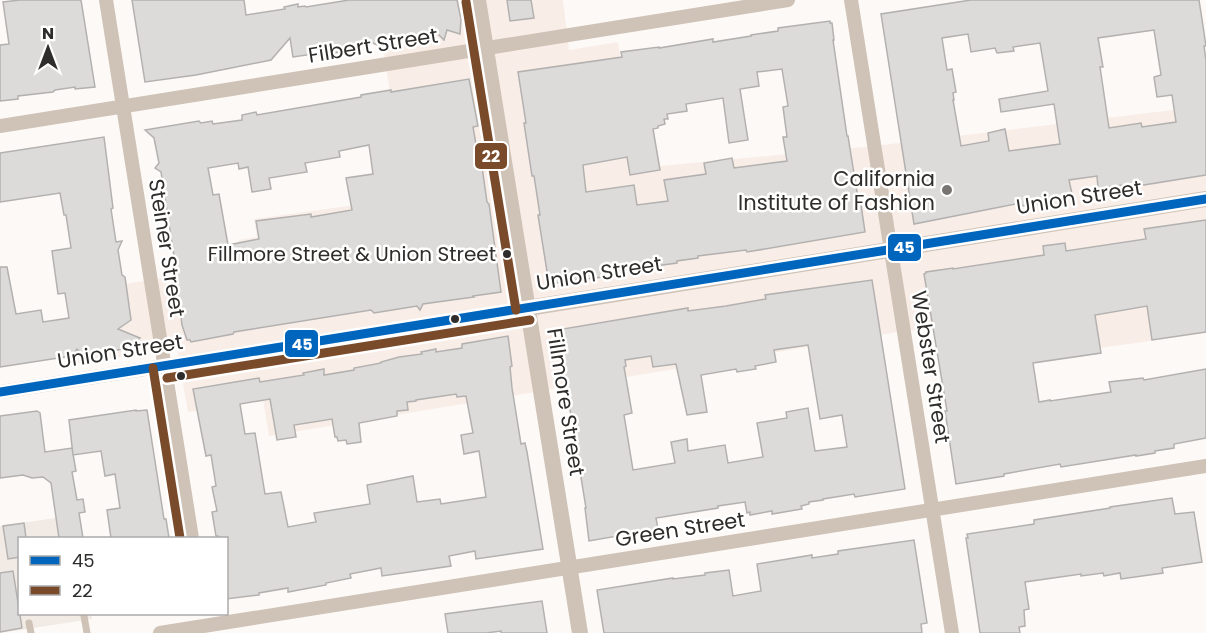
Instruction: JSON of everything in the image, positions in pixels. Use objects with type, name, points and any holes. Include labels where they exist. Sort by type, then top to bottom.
[{"type":"street","name":"Steiner Street","points":[[106,0],[192,537]]},
{"type":"street","name":"Fillmore Street","points":[[478,0],[580,633]]},
{"type":"street","name":"Filbert Street","points":[[0,126],[788,0]]},
{"type":"street","name":"Webster Street","points":[[851,0],[952,633]]},
{"type":"street","name":"Union Street","points":[[0,392],[1206,199]]},
{"type":"street","name":"Green Street","points":[[160,633],[1206,466]]},
{"type":"lane","points":[[84,615],[87,633]]},
{"type":"lane","points":[[29,623],[31,633]]},
{"type":"shaded area","points":[[376,0],[563,0],[569,50],[618,42],[638,168],[874,146],[1206,106],[1206,333],[1036,357],[1029,323],[904,331],[269,436],[263,400],[188,412],[177,348],[76,364],[65,293],[164,278],[164,275],[241,262],[239,240],[257,237],[254,219],[406,198]]},
{"type":"shaded area","points":[[77,515],[81,537],[18,537],[18,615],[91,615],[92,619],[0,633],[0,526]]},
{"type":"building","points":[[81,0],[95,87],[75,89],[75,87],[0,101],[0,45],[9,44],[3,2]]},
{"type":"building","points":[[132,0],[244,0],[246,15],[285,9],[284,7],[298,4],[298,7],[306,7],[349,0],[457,0],[461,19],[460,34],[447,30],[444,40],[438,34],[426,37],[422,43],[413,37],[377,45],[373,43],[354,46],[355,49],[334,53],[334,51],[293,57],[290,38],[271,60],[196,75],[145,82]]},
{"type":"building","points":[[507,0],[531,0],[534,18],[510,21]]},
{"type":"building","points":[[971,0],[1199,0],[1206,46],[1204,46],[1206,175],[1131,187],[1131,184],[1098,188],[1097,176],[1069,180],[1072,194],[1041,199],[1039,203],[1022,206],[1021,203],[914,224],[881,14]],"holes":[[[1154,30],[1161,75],[1154,77],[1157,97],[1172,95],[1176,122],[1142,127],[1141,123],[1109,128],[1098,38]],[[968,34],[971,52],[995,48],[997,53],[1014,51],[1013,47],[1040,43],[1048,91],[999,99],[1001,112],[1054,104],[1060,144],[1009,151],[1005,129],[988,133],[989,141],[961,146],[953,100],[953,93],[956,92],[952,69],[947,70],[942,38]]]},
{"type":"building","points":[[830,21],[832,23],[847,136],[865,232],[747,252],[746,250],[698,256],[698,258],[677,261],[677,263],[618,271],[618,275],[549,284],[518,72],[622,57],[621,52],[751,36],[778,31],[778,28]],"holes":[[[782,69],[788,106],[783,107],[787,137],[783,137],[787,161],[734,168],[732,158],[704,163],[706,174],[664,180],[668,201],[637,205],[634,185],[586,192],[583,165],[627,157],[630,175],[660,170],[653,129],[665,124],[664,119],[668,119],[667,114],[687,111],[686,104],[723,98],[729,143],[748,140],[740,89],[759,86],[757,72]]]},
{"type":"building","points":[[469,79],[478,126],[473,127],[489,204],[501,292],[423,304],[420,310],[417,306],[374,313],[371,310],[234,332],[191,342],[187,340],[182,325],[161,172],[155,168],[159,163],[154,138],[145,130],[199,121],[201,123],[212,121],[213,124],[242,120],[242,115],[256,112],[257,115],[361,97],[361,95],[391,90],[391,92]],"holes":[[[369,145],[373,174],[346,178],[352,210],[311,217],[311,214],[256,221],[259,239],[228,245],[219,194],[213,195],[208,168],[238,163],[239,169],[248,167],[252,192],[271,189],[269,178],[307,172],[305,163],[340,157],[339,151]]]},
{"type":"building","points":[[104,137],[113,208],[111,209],[116,242],[122,241],[118,250],[122,275],[125,277],[131,320],[118,329],[140,338],[130,348],[84,355],[77,349],[71,357],[0,367],[0,267],[7,267],[16,314],[41,310],[43,322],[69,318],[65,293],[58,294],[52,251],[71,248],[60,193],[0,202],[0,153]]},
{"type":"building","points":[[1206,220],[1206,332],[1152,340],[1147,306],[1095,315],[1101,353],[1033,363],[1039,402],[1111,392],[1109,382],[1143,378],[1144,380],[1206,369],[1206,438],[1174,444],[1174,448],[1155,451],[1155,453],[1061,467],[1060,464],[956,484],[945,411],[947,411],[924,274],[1044,255],[1043,246],[1065,243],[1066,251],[1146,239],[1144,229]]},
{"type":"building","points":[[872,280],[905,489],[855,497],[854,494],[823,499],[809,502],[801,506],[802,509],[772,514],[772,511],[750,515],[750,512],[747,513],[745,502],[718,506],[718,508],[656,518],[658,529],[589,541],[586,508],[557,330],[688,308],[688,311],[726,306],[766,299],[765,295]],"holes":[[[808,345],[820,419],[842,415],[847,447],[815,451],[808,408],[786,412],[787,418],[757,423],[763,457],[728,463],[725,445],[688,451],[687,439],[671,442],[675,463],[633,470],[624,415],[632,413],[624,367],[626,366],[625,360],[651,356],[653,367],[676,364],[687,415],[707,412],[701,375],[736,369],[737,372],[756,369],[755,366],[776,362],[774,350]]]},
{"type":"building","points":[[508,336],[512,388],[521,444],[525,443],[527,452],[543,549],[476,559],[475,551],[449,556],[451,566],[382,576],[381,568],[350,574],[351,578],[326,583],[326,585],[288,592],[288,588],[228,599],[228,537],[216,536],[212,512],[217,511],[212,487],[216,486],[211,455],[206,456],[193,389],[259,378],[260,382],[304,375],[303,373],[324,369],[324,375],[354,370],[354,368],[436,349],[436,352],[462,348],[462,344]],"holes":[[[456,394],[457,397],[466,396],[473,433],[461,435],[464,454],[479,451],[486,497],[441,504],[440,499],[417,502],[413,476],[367,485],[370,504],[314,513],[316,522],[288,527],[281,492],[265,494],[255,433],[245,434],[240,404],[270,399],[277,440],[296,437],[294,425],[332,419],[335,437],[338,441],[346,440],[347,444],[361,442],[359,423],[397,416],[397,411],[408,410],[407,402]]]},
{"type":"building","points":[[147,410],[169,537],[111,537],[107,510],[120,508],[115,474],[105,476],[101,451],[73,455],[69,420]]},
{"type":"building","points":[[37,411],[40,413],[45,452],[72,448],[76,471],[72,472],[77,500],[83,499],[85,512],[79,513],[83,537],[59,537],[51,483],[43,477],[32,478],[23,475],[0,478],[0,416]]},
{"type":"building","points":[[1172,498],[1175,514],[1194,512],[1202,562],[1162,568],[1163,573],[1121,579],[1120,573],[1104,576],[1103,573],[1025,582],[1029,609],[1024,610],[1025,626],[1019,627],[1020,633],[980,633],[967,534],[1034,524],[1034,520]]},
{"type":"building","points":[[24,523],[26,537],[18,537],[18,557],[8,559],[3,526]]},
{"type":"building","points":[[914,540],[927,623],[921,624],[922,633],[604,633],[597,590],[729,570],[733,596],[761,591],[757,564],[812,555],[812,558],[838,554],[838,551]]},
{"type":"building","points":[[13,571],[18,615],[20,615],[22,628],[0,632],[0,573]]},
{"type":"building","points":[[542,601],[547,633],[501,633],[501,631],[448,633],[445,614]]},
{"type":"transit line","name":"22","points":[[466,2],[516,310]]},
{"type":"transit line","name":"45","points":[[0,392],[1206,199]]},
{"type":"transit line","name":"22","points":[[167,378],[530,320]]},
{"type":"transit line","name":"22","points":[[153,368],[180,537]]},
{"type":"place","name":"California Institute of Fashion","points":[[947,190]]},
{"type":"place","name":"Fillmore Street & Union Street","points":[[507,254]]}]
